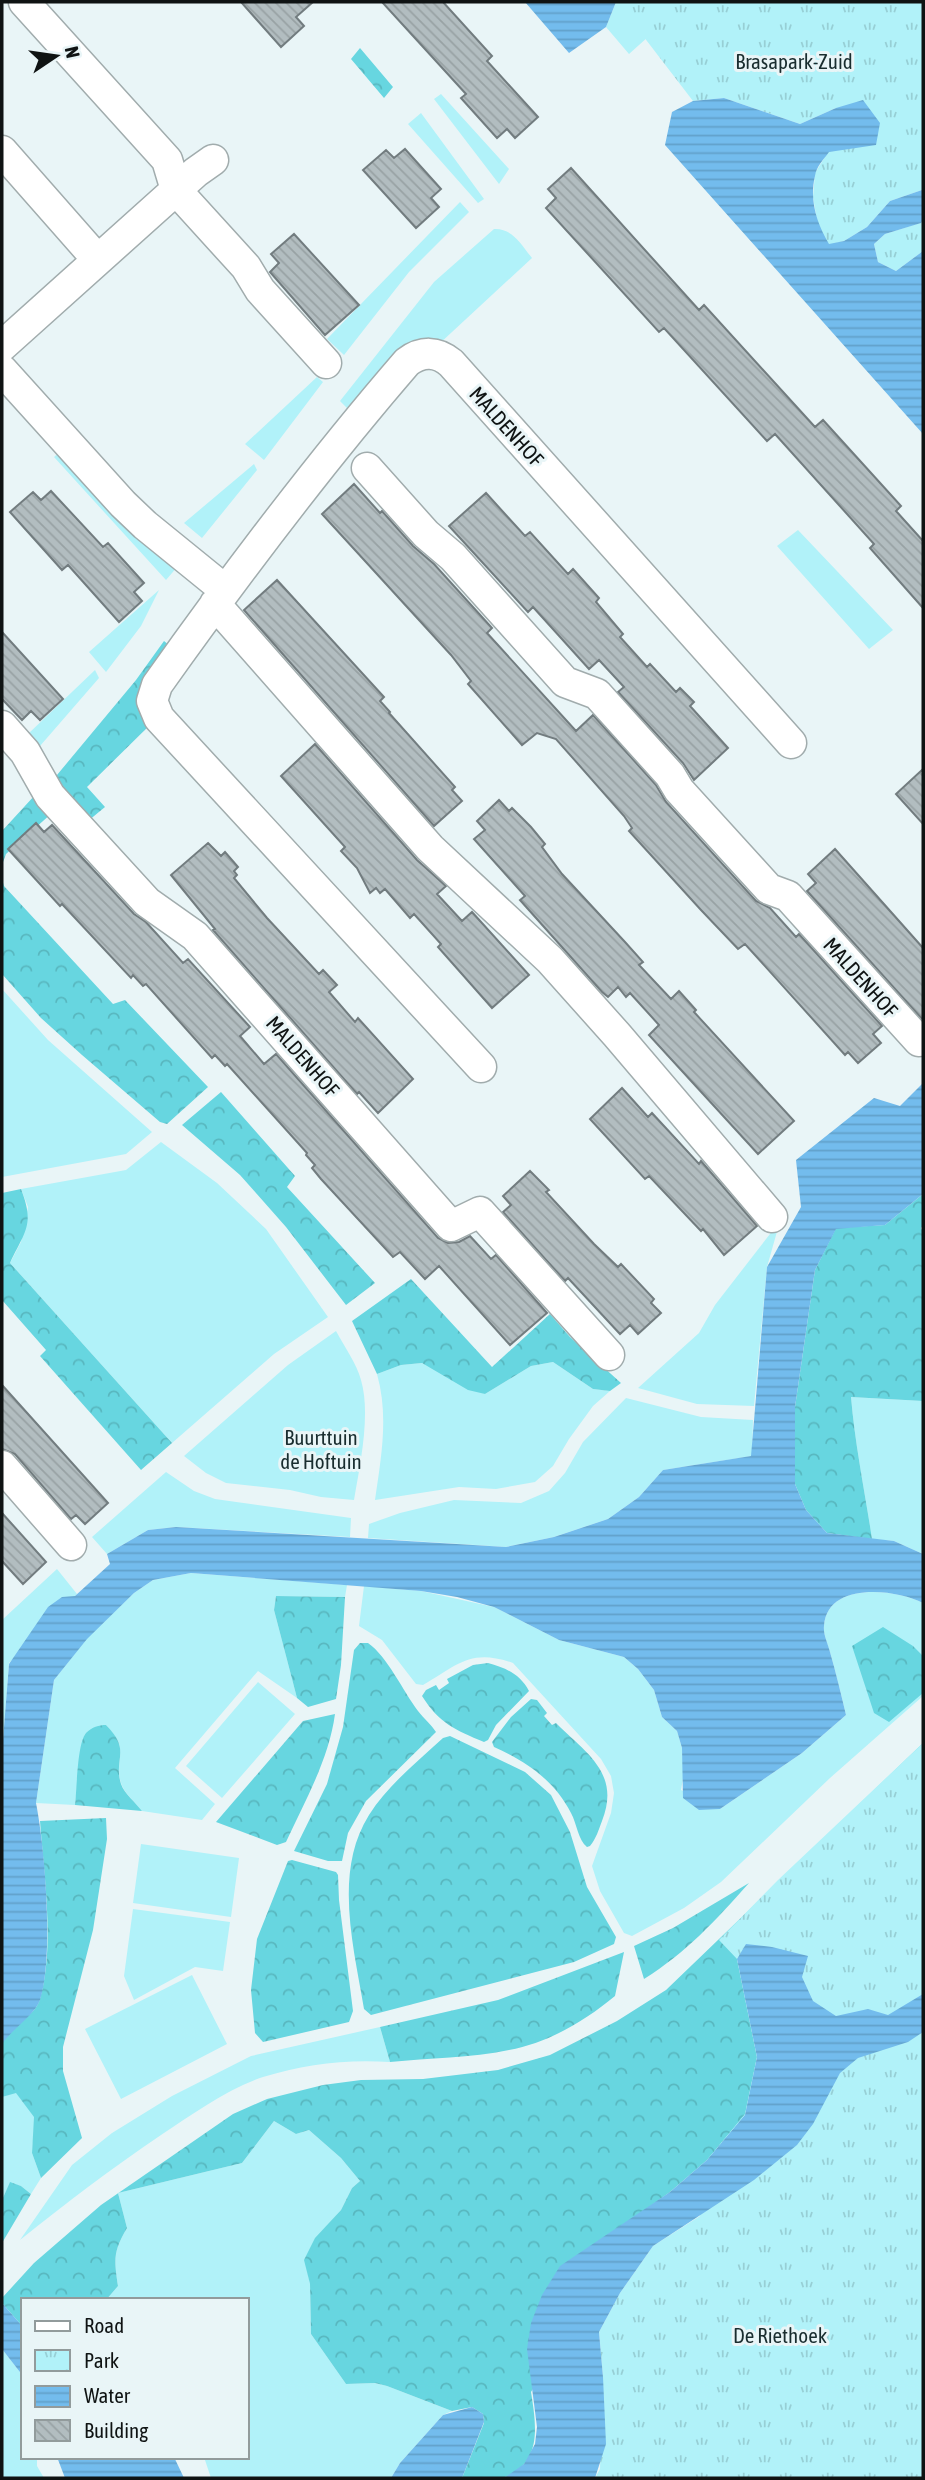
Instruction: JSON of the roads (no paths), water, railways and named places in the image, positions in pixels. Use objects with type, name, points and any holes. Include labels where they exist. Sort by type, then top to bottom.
[{"type":"street","points":[[24,2],[167,160],[176,191],[246,267],[260,290],[326,363]]},
{"type":"street","points":[[2,151],[97,259]]},
{"type":"street","points":[[2,346],[97,259],[213,160]]},
{"type":"street","name":"MALDENHOF","points":[[481,1067],[154,710],[152,701],[157,685],[220,597],[359,418],[407,362],[414,357],[432,354],[443,357],[458,370],[791,743]]},
{"type":"street","points":[[2,370],[123,504],[186,559],[430,848],[550,960],[772,1217]]},
{"type":"street","name":"MALDENHOF","points":[[367,468],[426,534],[453,557],[565,682],[597,694],[769,889],[788,896],[919,1041]]},
{"type":"street","name":"MALDENHOF","points":[[2,726],[25,752],[50,796],[147,902],[195,936],[451,1226],[480,1212],[609,1355]]},
{"type":"street","points":[[2,1466],[71,1545]]},
{"type":"water","points":[[525,2],[616,2],[606,27],[569,53]]},
{"type":"water","points":[[724,98],[800,124],[836,108],[863,100],[880,123],[876,145],[829,152],[817,169],[813,185],[814,203],[829,244],[844,241],[867,227],[890,201],[922,190],[921,223],[885,234],[874,244],[878,262],[896,271],[923,251],[923,434],[665,145],[672,112],[693,101]]},
{"type":"water","points":[[923,1083],[923,1194],[885,1225],[836,1229],[815,1270],[795,1407],[795,1484],[806,1510],[827,1533],[894,1541],[923,1554],[923,1603],[897,1594],[864,1592],[837,1601],[828,1612],[824,1632],[846,1715],[802,1753],[720,1809],[699,1810],[683,1798],[682,1748],[677,1731],[662,1717],[654,1690],[638,1669],[624,1657],[559,1640],[494,1607],[421,1591],[191,1573],[153,1580],[134,1593],[87,1639],[54,1680],[36,1803],[47,1902],[44,1981],[37,2006],[2,2044],[2,1752],[9,1664],[48,1607],[62,1597],[75,1596],[110,1564],[107,1554],[148,1530],[176,1527],[506,1547],[554,1537],[608,1519],[639,1497],[663,1470],[751,1456],[767,1267],[801,1207],[796,1160],[874,1098],[900,1106]]},
{"type":"water","points":[[746,1944],[808,1956],[802,1977],[813,2001],[836,2016],[868,2009],[888,2015],[923,1994],[923,2032],[908,2042],[858,2058],[840,2073],[813,2124],[797,2145],[754,2180],[653,2246],[620,2293],[599,2332],[606,2444],[595,2478],[504,2478],[524,2464],[535,2444],[537,2427],[527,2349],[531,2323],[542,2295],[560,2266],[670,2192],[707,2160],[745,2115],[757,2057],[737,1959]]},
{"type":"water","points":[[2,2303],[21,2325],[21,2373],[2,2349]]},
{"type":"water","points":[[472,2407],[483,2414],[484,2422],[462,2478],[391,2478],[400,2463],[443,2415]]},
{"type":"water","points":[[58,2459],[175,2459],[184,2478],[65,2478]]},
{"type":"park label","name":"Brasapark-Zuid","points":[[794,61]]},
{"type":"park label","name":"Buurttuin de Hoftuin","points":[[321,1449]]},
{"type":"park label","name":"De Riethoek","points":[[780,2335]]}]
